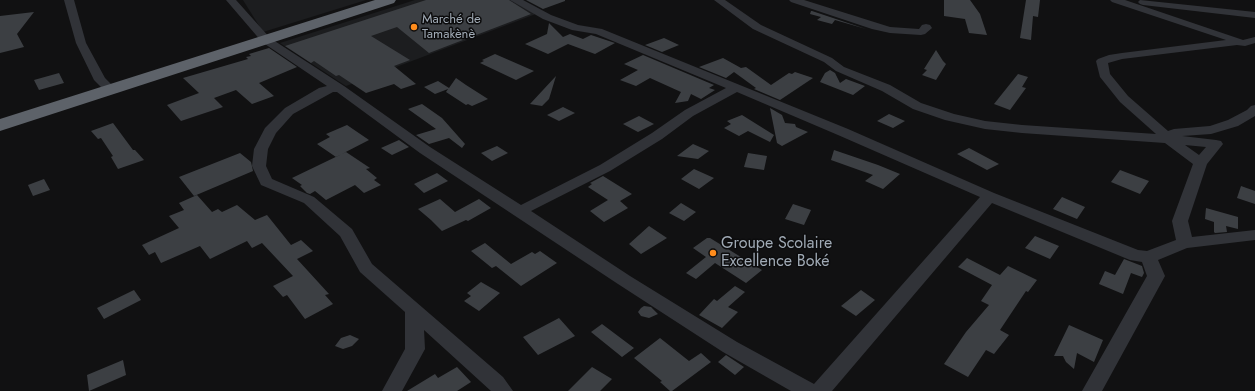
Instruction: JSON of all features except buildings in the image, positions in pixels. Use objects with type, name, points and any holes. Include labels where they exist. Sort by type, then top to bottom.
[{"type":"highway","points":[[0,125],[389,0]]},
{"type":"street","points":[[69,0],[81,43],[100,80],[111,90]]},
{"type":"street","points":[[231,0],[266,40],[340,89],[425,150],[624,280],[717,338],[809,391]]},
{"type":"street","points":[[515,0],[546,17],[576,28],[598,31],[842,132],[989,196],[1136,256],[1148,257],[1185,243],[1255,235]]},
{"type":"street","points":[[794,0],[869,25],[890,30],[921,32],[927,28],[926,27]]},
{"type":"street","points":[[1114,0],[1252,43]]},
{"type":"street","points":[[1130,0],[1255,15]]},
{"type":"street","points":[[718,1],[757,27],[828,60],[846,72],[886,88],[917,106],[950,117],[985,125],[1022,129],[1166,137],[1216,144],[1200,163],[1180,221],[1185,243]]},
{"type":"street","points":[[1200,163],[1166,137],[1124,99],[1104,75],[1102,61],[1109,58],[1122,56],[1237,42],[1252,43]]},
{"type":"street","points":[[340,89],[332,88],[322,91],[289,111],[270,131],[261,149],[259,166],[266,182],[309,200],[346,233],[366,268],[496,383],[503,391]]},
{"type":"street","points":[[520,211],[605,168],[657,136],[689,113],[736,88]]},
{"type":"street","points":[[1166,137],[1211,130],[1233,123],[1251,113],[1255,109]]},
{"type":"street","points":[[820,391],[989,196]]},
{"type":"street","points":[[1092,391],[1103,368],[1156,276],[1148,257]]},
{"type":"street","points":[[392,391],[415,349],[414,310]]},
{"type":"shaded area","points":[[243,0],[366,0],[263,32]]},
{"type":"shaded area","points":[[415,0],[513,0],[541,12],[346,86],[280,43]]},
{"type":"place","name":"Marché de Tamakènè","points":[[414,27]]},
{"type":"place","name":"Groupe Scolaire Excellence Boké","points":[[713,253]]}]
